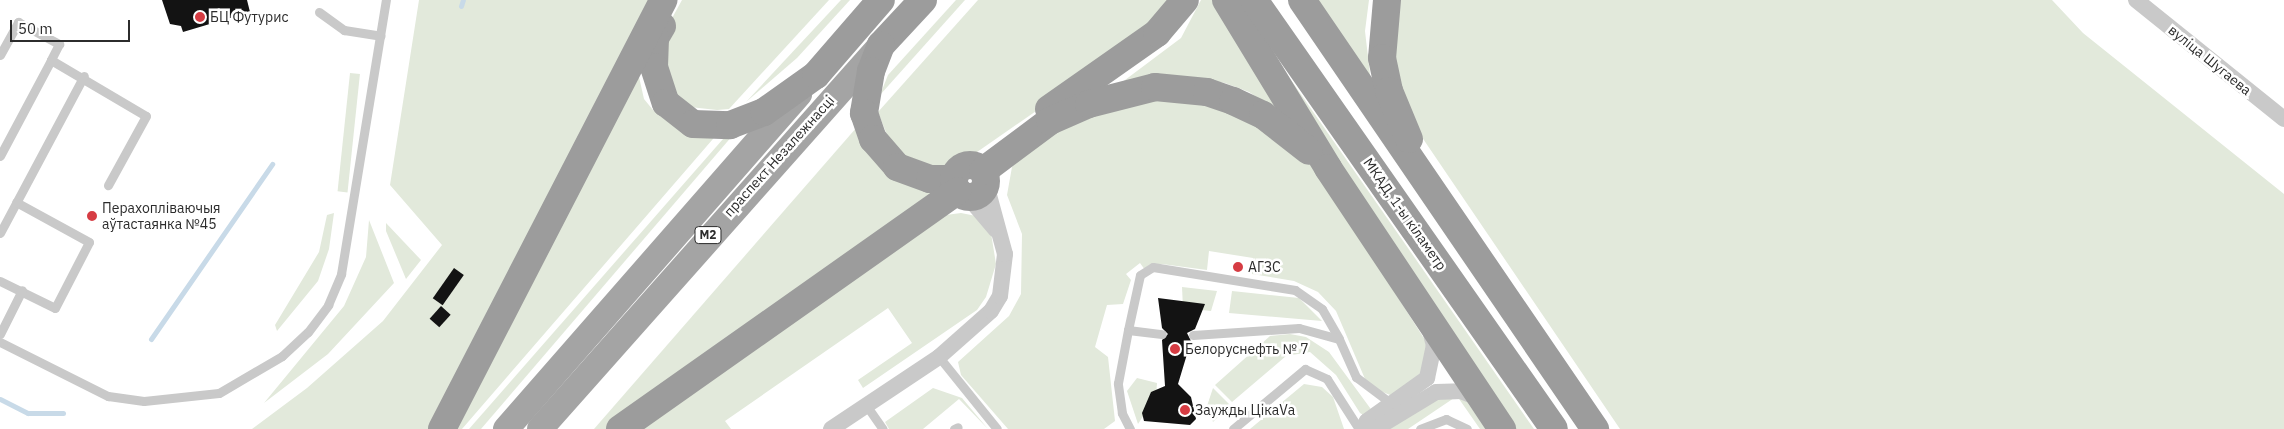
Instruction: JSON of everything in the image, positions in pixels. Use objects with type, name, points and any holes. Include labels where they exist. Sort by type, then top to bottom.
[{"type":"highway","points":[[442,429],[664,0]]},
{"type":"highway","points":[[675,0],[655,38],[654,67],[666,103],[693,124],[730,125],[764,112],[816,75]]},
{"type":"highway","name":"праспект Незалежнасці","points":[[816,75],[880,0]]},
{"type":"highway","name":"праспект Незалежнасці","points":[[881,45],[923,0]]},
{"type":"highway","points":[[881,45],[870,72],[864,113],[873,139],[897,167],[912,174],[970,181],[1157,33],[1186,0]]},
{"type":"highway","points":[[1226,0],[1328,168],[1502,429]]},
{"type":"highway","name":"МКАД, 1-ы кіламетр","points":[[1254,0],[1554,429]]},
{"type":"highway","points":[[1302,0],[1431,194],[1595,429]]},
{"type":"highway","points":[[1387,0],[1382,58],[1389,91],[1431,194]]},
{"type":"highway","points":[[620,429],[970,181],[1050,121],[1089,104],[1155,87],[1208,92],[1241,104],[1291,135],[1328,168]]},
{"type":"main road","name":"праспект Незалежнасці","points":[[540,429],[881,45]]},
{"type":"main road","name":"праспект Незалежнасці","points":[[506,429],[816,75]]},
{"type":"street","name":"вуліца Шугаева","points":[[2136,0],[2284,120]]},
{"type":"street","points":[[970,181],[1004,240]]},
{"type":"street","points":[[831,429],[939,357],[975,328],[1000,296],[1004,240],[970,181]]},
{"type":"street","points":[[1361,429],[1427,378],[1434,346],[1428,320]]},
{"type":"street","points":[[1375,429],[1436,392],[1461,391],[1481,399]]},
{"type":"lane","points":[[0,342],[108,396],[144,401],[219,393],[282,356],[308,332],[328,305],[341,274],[386,0]]},
{"type":"lane","points":[[319,12],[344,30],[381,36]]},
{"type":"lane","points":[[0,55],[18,22],[59,44],[0,156]]},
{"type":"lane","points":[[51,60],[84,76],[146,116],[108,185]]},
{"type":"lane","points":[[0,233],[84,76]]},
{"type":"lane","points":[[0,281],[22,290],[55,308],[90,242],[16,202]]},
{"type":"lane","points":[[1125,428],[1118,383],[1140,275],[1153,267],[1295,290],[1322,309],[1339,339],[1356,377],[1392,404]]},
{"type":"lane","points":[[0,334],[22,290]]},
{"type":"lane","points":[[1193,335],[1299,328],[1339,339]]},
{"type":"lane","points":[[1128,330],[1162,334]]},
{"type":"lane","points":[[939,357],[997,429]]},
{"type":"lane","points":[[1234,429],[1305,369],[1327,379],[1361,429]]},
{"type":"lane","points":[[866,405],[884,429]]},
{"type":"lane","points":[[1420,429],[1446,419],[1467,429]]},
{"type":"shaded area","points":[[419,0],[655,0],[433,429],[252,429],[307,388],[383,321],[442,245],[390,185]]},
{"type":"shaded area","points":[[682,0],[829,0],[729,109],[717,110],[690,107],[664,82],[666,29]]},
{"type":"shaded area","points":[[841,0],[850,0],[797,58],[746,102]]},
{"type":"shaded area","points":[[956,0],[965,0],[880,95],[888,75]]},
{"type":"shaded area","points":[[978,0],[1175,0],[1095,70],[957,166],[932,171],[893,150],[878,112]]},
{"type":"shaded area","points":[[1201,0],[1217,0],[1285,116],[1249,92],[1225,83],[1199,78],[1117,86],[1181,38]]},
{"type":"shaded area","points":[[1316,0],[1369,0],[1365,31],[1371,83]]},
{"type":"shaded area","points":[[1395,0],[2052,0],[2083,33],[2284,194],[2284,429],[1620,429],[1413,124],[1394,61]]},
{"type":"shaded area","points":[[1277,60],[1534,429],[1516,429],[1319,142]]},
{"type":"shaded area","points":[[637,68],[644,99],[653,110],[666,120],[719,132],[462,429],[449,429]]},
{"type":"shaded area","points":[[350,73],[360,74],[348,192],[338,191]]},
{"type":"shaded area","points":[[1162,98],[1240,111],[1308,156],[1425,340],[1429,365],[1395,397],[1368,386],[1336,311],[1318,292],[1294,281],[1252,274],[1253,258],[1209,251],[1207,270],[1162,264],[1145,270],[1140,263],[1126,274],[1131,280],[1123,304],[1107,305],[1095,347],[1108,357],[1115,421],[1104,429],[1008,429],[961,375],[958,362],[1009,316],[1021,294],[1022,234],[1007,195],[1012,167],[1027,150],[1093,112]]},
{"type":"shaded area","points":[[857,127],[935,192],[611,429],[594,429]]},
{"type":"shaded area","points":[[739,128],[481,429],[469,429],[730,131]]},
{"type":"shaded area","points":[[334,213],[329,249],[318,281],[277,331],[275,325],[319,252],[327,215]]},
{"type":"shaded area","points":[[961,213],[976,216],[991,233],[996,264],[986,297],[977,310],[863,388],[858,380],[912,343],[888,308],[725,421],[731,429],[638,429],[946,215]]},
{"type":"shaded area","points":[[369,220],[394,283],[328,354],[264,403],[344,306],[366,257]]},
{"type":"shaded area","points":[[386,223],[421,260],[406,279],[386,231]]},
{"type":"shaded area","points":[[1182,287],[1217,291],[1211,311],[1183,308]]},
{"type":"shaded area","points":[[1232,291],[1299,298],[1322,321],[1229,313]]},
{"type":"shaded area","points":[[1290,334],[1306,337],[1329,352],[1373,412],[1365,416],[1360,413],[1336,375],[1310,352],[1286,356],[1232,402],[1215,385],[1270,336]]},
{"type":"shaded area","points":[[1137,378],[1157,383],[1156,396],[1138,424],[1127,391]]},
{"type":"shaded area","points":[[1304,384],[1322,387],[1333,397],[1344,429],[1250,429]]},
{"type":"shaded area","points":[[933,388],[962,398],[988,429],[959,399],[923,429],[889,429],[885,422]]},
{"type":"shaded area","points":[[1213,388],[1230,405],[1213,422],[1207,406]]},
{"type":"shaded area","points":[[1447,392],[1463,396],[1486,429],[1480,429],[1457,396],[1408,429],[1383,429],[1422,401]]},
{"type":"building","name":"БЦ Футурис","points":[[162,0],[247,0],[250,12],[183,32],[181,26],[170,24]]},
{"type":"building","points":[[454,268],[464,275],[443,305],[433,298]]},
{"type":"building","points":[[1158,298],[1205,304],[1195,329],[1187,333],[1191,341],[1178,384],[1191,397],[1196,419],[1190,425],[1144,421],[1142,413],[1151,392],[1165,386],[1162,340],[1168,334],[1162,328]]},
{"type":"building","points":[[441,306],[451,315],[439,327],[430,319]]},
{"type":"waterway","points":[[461,6],[463,0]]},
{"type":"waterway","points":[[151,339],[272,164]]},
{"type":"waterway","points":[[0,399],[28,413],[63,413]]},
{"type":"place","name":"БЦ Футурис","points":[[200,17]]},
{"type":"place","name":"Перахопліваючыя аўтастаянка №45","points":[[92,216]]},
{"type":"place","name":"АГЗС","points":[[1238,267]]},
{"type":"place","name":"Белоруснефть № 7","points":[[1175,349]]},
{"type":"place","name":"Заужды ЦікаVа","points":[[1185,410]]}]
